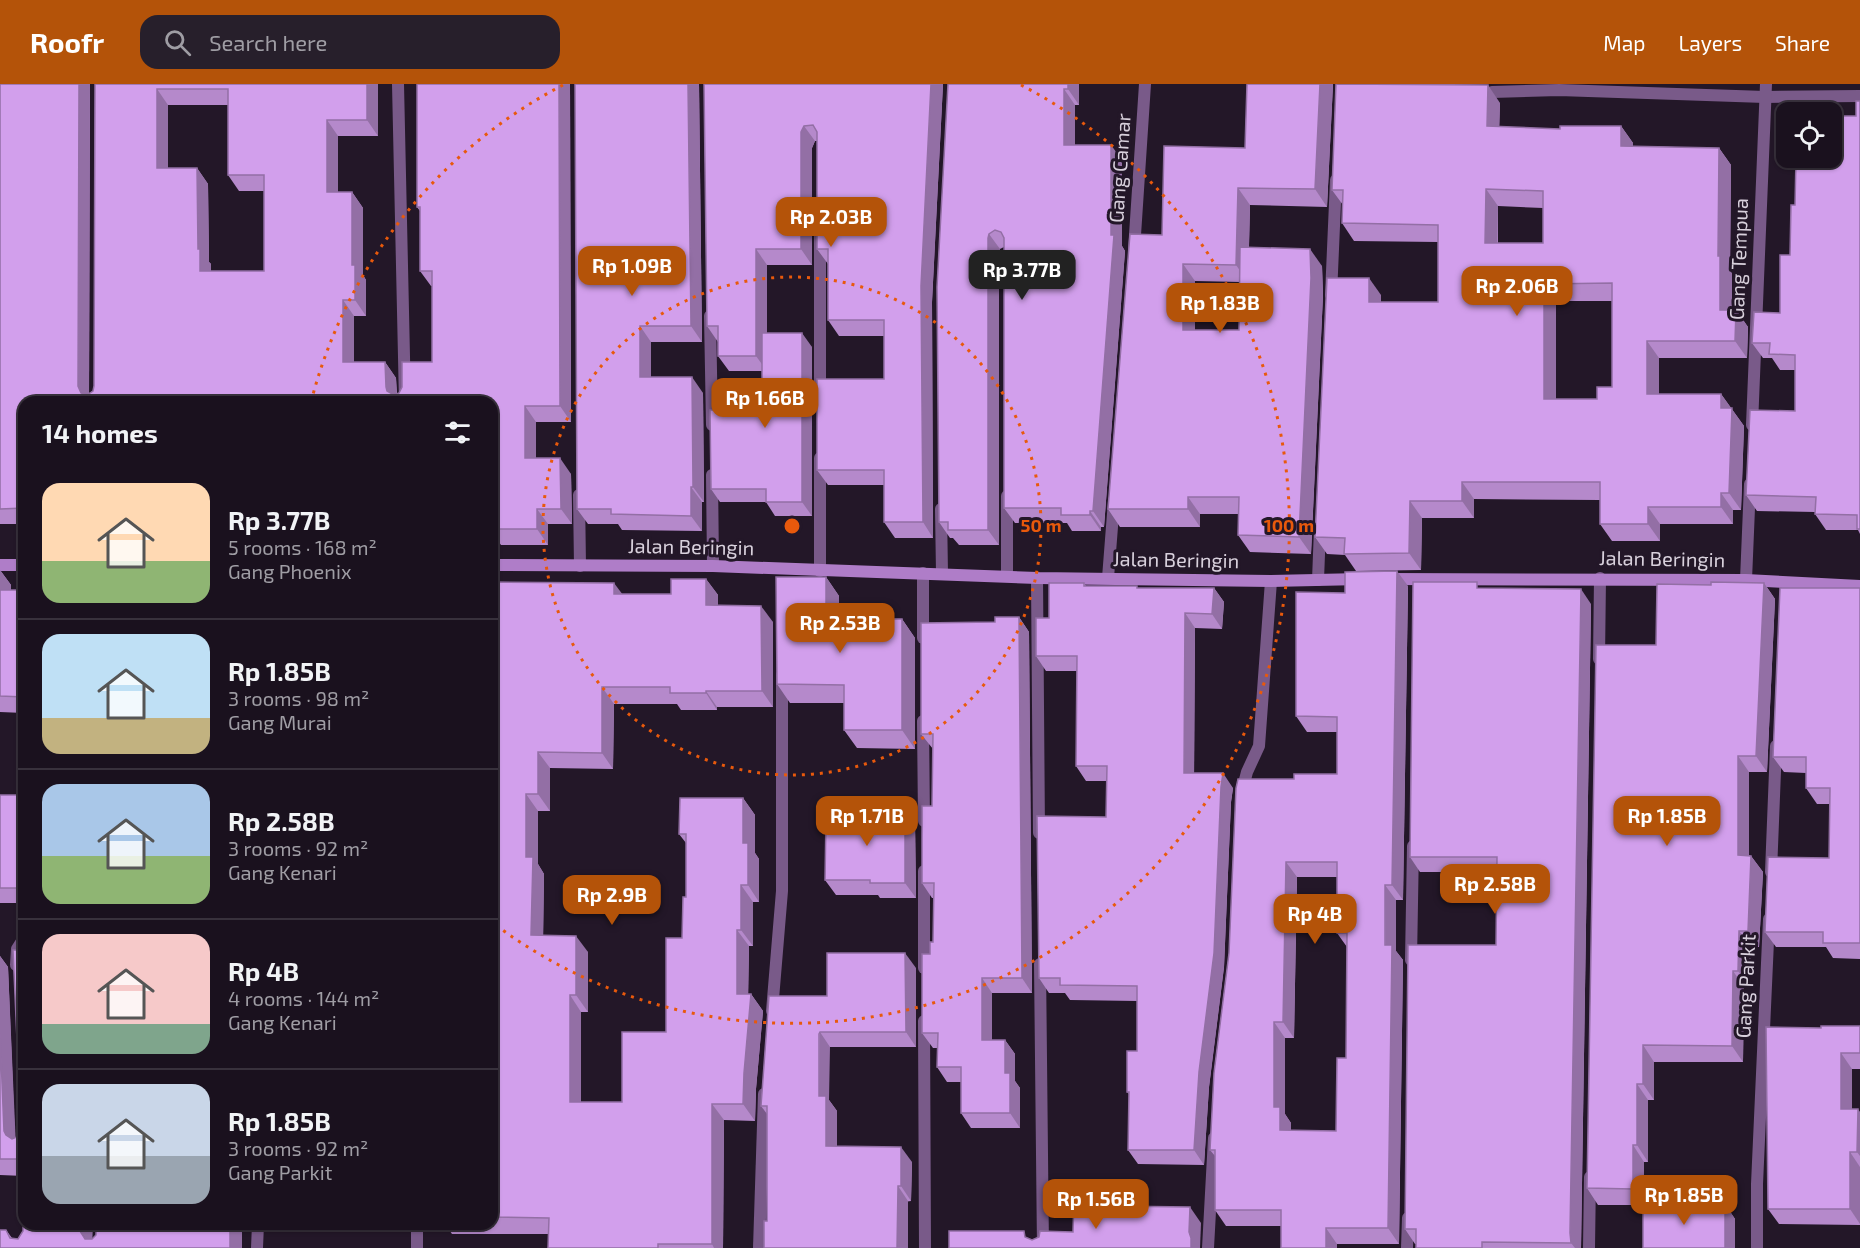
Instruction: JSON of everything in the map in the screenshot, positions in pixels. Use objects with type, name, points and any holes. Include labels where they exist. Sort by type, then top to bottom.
[{"type":"street","points":[[398,84],[405,396]]},
{"type":"street","name":"Gang Camar","points":[[1133,267],[1145,84]]},
{"type":"street","name":"Gang Tempua","points":[[1752,439],[1766,84]]},
{"type":"street","points":[[1492,92],[1559,87],[1766,97],[1860,96]]},
{"type":"street","points":[[1330,309],[1337,167]]},
{"type":"street","points":[[820,219],[820,406]]},
{"type":"street","points":[[710,306],[712,436]]},
{"type":"street","points":[[820,441],[820,571]]},
{"type":"street","points":[[712,459],[713,566]]},
{"type":"street","points":[[1746,580],[1750,474]]},
{"type":"street","points":[[579,478],[580,566]]},
{"type":"street","points":[[1007,481],[1007,576]]},
{"type":"street","points":[[941,491],[942,574]]},
{"type":"street","points":[[1108,578],[1115,493]]},
{"type":"street","points":[[1318,580],[1321,521]]},
{"type":"street","points":[[0,565],[18,566]]},
{"type":"street","name":"Jalan Beringin","points":[[498,565],[713,566],[781,575],[820,571],[1037,578],[1318,580],[1416,584],[1600,578],[1746,580],[1783,588],[1860,586]]},
{"type":"street","points":[[923,573],[923,656]]},
{"type":"street","points":[[1037,578],[1039,850]]},
{"type":"street","points":[[1599,674],[1600,578]]},
{"type":"street","points":[[1239,812],[1242,788],[1259,746],[1272,581]]},
{"type":"street","points":[[771,1022],[783,891],[782,664]]},
{"type":"street","points":[[923,704],[924,834]]},
{"type":"street","name":"Gang Parkit","points":[[1757,1248],[1757,1184],[1777,736]]},
{"type":"street","points":[[1411,973],[1413,829]]},
{"type":"street","points":[[924,857],[924,976]]},
{"type":"street","points":[[16,975],[18,948]]},
{"type":"street","points":[[1040,956],[1043,1248]]},
{"type":"street","points":[[924,1011],[925,1248]]},
{"type":"street","points":[[759,1248],[765,1079]]},
{"type":"street","points":[[1208,1248],[1215,1122]]},
{"type":"street","points":[[1589,1248],[1591,1164]]},
{"type":"street","points":[[1407,1248],[1408,1200]]},
{"type":"street","points":[[257,1248],[258,1230]]},
{"type":"street","points":[[417,1230],[417,1248]]},
{"type":"building","points":[[0,84],[79,84],[78,386],[81,393],[87,395],[93,391],[94,386],[95,84],[367,84],[367,120],[327,120],[327,192],[352,192],[352,265],[355,265],[355,300],[343,300],[343,362],[385,362],[387,391],[394,395],[399,393],[402,387],[402,362],[432,362],[432,271],[420,271],[420,207],[417,207],[417,84],[559,84],[560,406],[525,406],[525,458],[560,458],[561,509],[537,509],[537,529],[498,529],[498,396],[18,396],[18,508],[0,509]],"holes":[[[157,89],[228,89],[228,175],[264,175],[264,271],[200,271],[197,168],[157,168]]]},
{"type":"building","points":[[575,84],[688,84],[691,326],[640,326],[640,377],[692,377],[691,516],[611,514],[611,509],[577,509]]},
{"type":"building","points":[[704,84],[931,84],[921,286],[923,522],[884,522],[884,470],[817,470],[817,379],[884,379],[884,320],[828,320],[828,249],[817,249],[817,132],[813,125],[804,126],[801,132],[801,249],[756,249],[756,356],[718,356],[718,326],[707,326]]},
{"type":"building","points":[[948,84],[1068,84],[1068,89],[1064,89],[1064,145],[1111,145],[1111,235],[1114,235],[1093,511],[1090,511],[1090,515],[1061,515],[1061,508],[1004,508],[1004,238],[1001,232],[995,230],[989,234],[988,238],[988,530],[948,530],[948,522],[939,522],[937,287]]},
{"type":"building","points":[[1247,84],[1320,84],[1315,189],[1238,188],[1236,265],[1183,264],[1183,330],[1239,330],[1240,247],[1310,249],[1311,278],[1299,537],[1238,535],[1239,497],[1188,497],[1188,509],[1108,509],[1130,234],[1162,235],[1164,146],[1245,148]]},
{"type":"building","points":[[1336,84],[1488,85],[1487,126],[1560,129],[1560,126],[1621,126],[1621,146],[1719,148],[1720,310],[1736,310],[1735,341],[1647,341],[1647,394],[1721,394],[1721,408],[1732,408],[1729,493],[1721,493],[1721,507],[1648,507],[1648,524],[1600,524],[1600,482],[1462,482],[1462,501],[1410,501],[1409,553],[1344,554],[1345,538],[1315,537],[1327,278],[1369,278],[1369,302],[1438,302],[1438,225],[1342,223],[1343,190],[1332,190]],"holes":[[[1486,189],[1543,191],[1543,243],[1485,243]],[[1612,283],[1612,387],[1597,387],[1597,399],[1544,399],[1544,284]]]},
{"type":"building","points":[[1856,101],[1860,101],[1860,529],[1857,529],[1857,515],[1815,514],[1816,497],[1746,495],[1750,410],[1795,411],[1795,355],[1769,354],[1770,343],[1752,343],[1754,312],[1780,313],[1780,255],[1790,255],[1791,205],[1795,205],[1796,168],[1842,168],[1842,116],[1856,116]]},
{"type":"building","points":[[762,333],[802,333],[802,502],[766,502],[766,489],[711,489],[710,410],[762,410]]},
{"type":"building","points":[[1397,571],[1392,885],[1385,885],[1385,945],[1392,945],[1388,1228],[1326,1228],[1326,1248],[1281,1248],[1281,1210],[1215,1210],[1215,1150],[1210,1150],[1214,1073],[1229,953],[1236,788],[1238,779],[1294,779],[1294,774],[1337,774],[1337,717],[1296,716],[1296,592],[1345,593],[1345,572]],"holes":[[[1286,862],[1337,862],[1337,933],[1347,933],[1346,1058],[1337,1058],[1336,1131],[1280,1130],[1280,1107],[1274,1107],[1274,1022],[1283,1022]]]},
{"type":"building","points":[[776,577],[826,577],[826,618],[902,619],[902,730],[844,730],[844,685],[777,684]]},
{"type":"building","points":[[671,579],[706,579],[706,605],[761,606],[762,691],[670,693],[670,687],[602,687],[602,753],[538,752],[538,794],[526,794],[526,857],[533,857],[531,935],[576,936],[576,995],[570,995],[570,1102],[622,1102],[622,1032],[666,1032],[666,938],[682,938],[683,897],[686,897],[686,834],[679,834],[680,798],[743,798],[743,843],[748,843],[748,885],[741,885],[741,930],[737,930],[737,994],[751,994],[743,1104],[712,1104],[712,1244],[658,1244],[658,1248],[548,1248],[549,1218],[498,1217],[498,582],[614,583],[614,594],[671,594]]},
{"type":"building","points":[[1413,582],[1477,582],[1477,588],[1581,589],[1571,1243],[1482,1242],[1482,1248],[1416,1248],[1416,1229],[1405,1229],[1408,945],[1496,945],[1497,857],[1410,857]]},
{"type":"building","points":[[1711,582],[1764,583],[1756,756],[1738,756],[1738,855],[1751,856],[1748,931],[1739,931],[1738,971],[1733,971],[1732,1046],[1643,1045],[1643,1084],[1637,1084],[1637,1145],[1633,1145],[1633,1189],[1587,1188],[1596,645],[1656,645],[1657,584],[1711,585]]},
{"type":"building","points":[[1049,583],[1084,583],[1084,586],[1137,586],[1137,588],[1214,588],[1212,614],[1185,613],[1184,773],[1223,773],[1214,953],[1199,1072],[1194,1150],[1128,1150],[1127,1051],[1137,1051],[1137,986],[1060,985],[1060,978],[1039,978],[1037,816],[1106,817],[1107,766],[1076,766],[1077,656],[1036,656],[1036,618],[1049,618]]},
{"type":"building","points":[[1780,588],[1860,588],[1860,943],[1823,943],[1823,932],[1765,932],[1768,857],[1829,858],[1830,788],[1806,788],[1806,757],[1773,757]]},
{"type":"building","points":[[0,590],[18,590],[18,697],[0,696]]},
{"type":"building","points":[[995,617],[1019,617],[1022,978],[982,978],[982,1040],[1005,1040],[1005,1073],[1010,1073],[1010,1113],[961,1113],[961,1067],[937,1067],[938,1033],[922,1033],[922,954],[930,954],[930,942],[933,942],[934,883],[922,883],[922,806],[932,806],[933,734],[921,734],[921,623],[995,622]]},
{"type":"building","points":[[0,795],[18,795],[18,888],[0,888]]},
{"type":"building","points":[[870,806],[905,806],[905,883],[825,880],[826,817],[870,817]]},
{"type":"building","points":[[13,950],[18,950],[18,1062]]},
{"type":"building","points":[[827,953],[905,953],[906,1032],[820,1032],[819,1034],[819,1096],[826,1096],[826,1146],[901,1147],[897,1248],[764,1248],[764,1221],[767,1221],[767,1106],[761,1106],[769,996],[827,996]]},
{"type":"building","points":[[1821,1026],[1860,1026],[1860,1053],[1841,1053],[1841,1109],[1858,1109],[1857,1152],[1850,1152],[1850,1209],[1768,1209],[1766,1027],[1821,1028]]},
{"type":"building","points":[[0,1033],[4,1131],[12,1139],[18,1135],[18,1159],[0,1159]]},
{"type":"building","points":[[1074,1197],[1111,1197],[1111,1206],[1190,1207],[1191,1248],[949,1248],[949,1231],[1024,1231],[1025,1237],[1032,1240],[1039,1237],[1040,1231],[1073,1232]]},
{"type":"building","points":[[1643,1203],[1725,1204],[1725,1248],[1643,1248]]},
{"type":"building","points":[[0,1230],[6,1230],[10,1238],[18,1239],[23,1231],[80,1230],[85,1239],[92,1239],[96,1235],[96,1230],[230,1230],[230,1248],[0,1248]]}]
